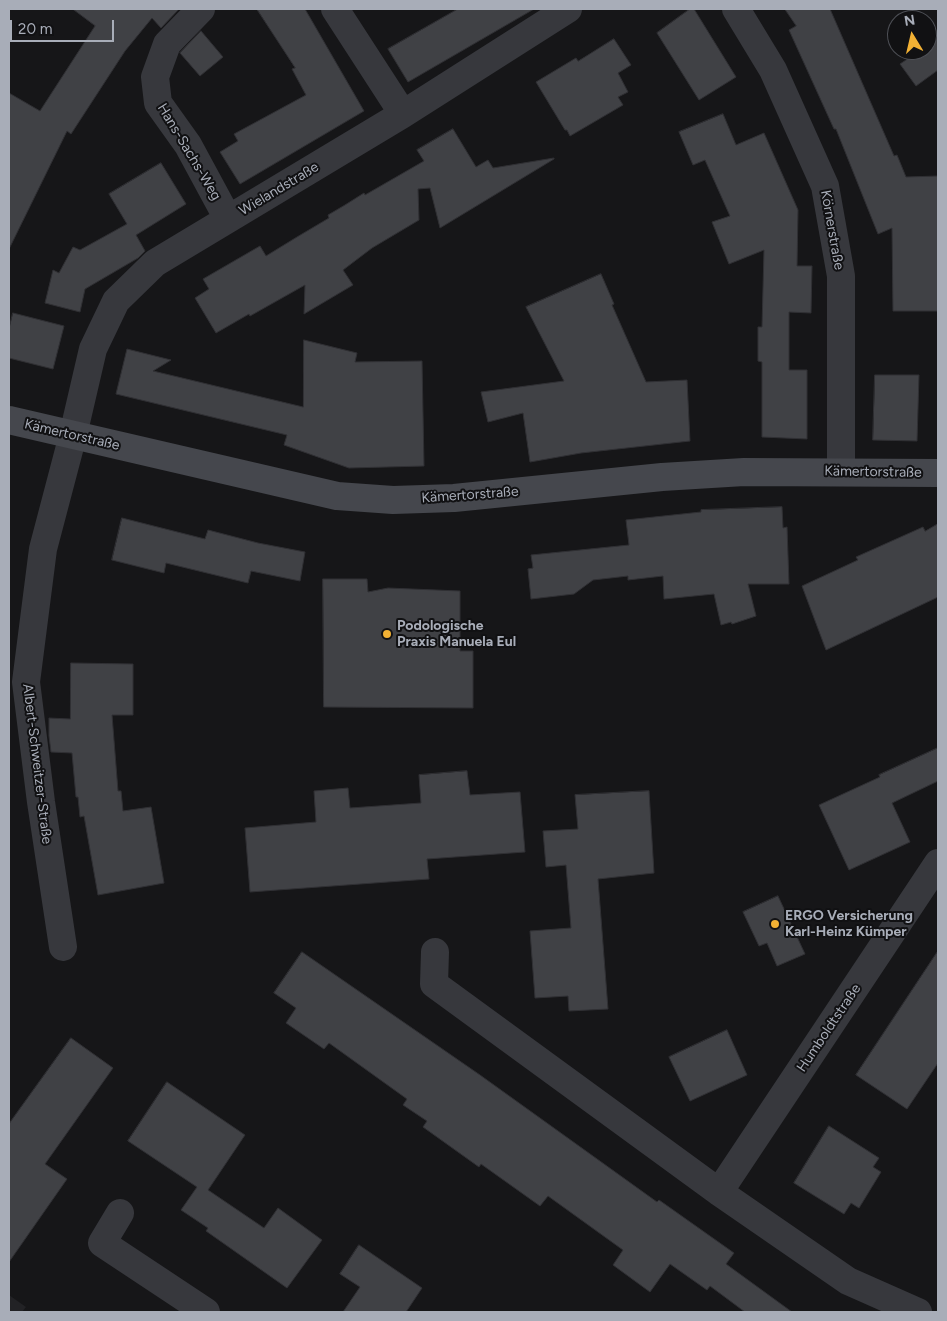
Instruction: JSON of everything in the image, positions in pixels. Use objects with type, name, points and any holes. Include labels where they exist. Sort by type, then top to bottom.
[{"type":"street","name":"Hans-Sachs-Weg","points":[[201,9],[167,44],[154,78],[158,103],[188,146],[228,219]]},
{"type":"street","points":[[335,9],[403,114]]},
{"type":"street","name":"Wielandstraße","points":[[73,435],[93,349],[116,301],[155,263],[403,114],[568,9]]},
{"type":"street","name":"Körnerstraße","points":[[736,9],[773,70],[826,186],[841,276],[841,472]]},
{"type":"street","name":"Kämertorstraße","points":[[9,420],[337,496],[394,500],[454,498],[662,477],[744,472],[938,473]]},
{"type":"street","name":"Albert-Schweitzer-Straße","points":[[63,947],[41,802],[26,682],[42,549],[73,435]]},
{"type":"street","name":"Humboldtstraße","points":[[720,1192],[938,863]]},
{"type":"street","points":[[435,952],[434,984],[720,1192],[848,1280],[918,1312]]},
{"type":"street","points":[[120,1213],[102,1243],[206,1312]]},
{"type":"shaded area","points":[[9,1295],[26,1307],[22,1312],[9,1312]]},
{"type":"building","points":[[73,9],[179,9],[161,28],[152,18],[125,51],[71,134],[67,131],[9,249],[9,93],[40,111],[95,26]]},
{"type":"building","points":[[257,9],[305,9],[364,111],[240,184],[220,152],[238,141],[234,134],[306,95],[292,69],[295,68]]},
{"type":"building","points":[[458,9],[534,9],[408,82],[388,49]]},
{"type":"building","points":[[690,9],[694,9],[736,77],[699,100],[657,33]]},
{"type":"building","points":[[785,9],[830,9],[894,156],[897,155],[906,177],[938,176],[938,311],[893,311],[892,228],[878,234],[836,129],[834,129],[789,30],[796,26]]},
{"type":"building","points":[[201,31],[223,57],[200,76],[180,53]]},
{"type":"building","points":[[614,39],[631,65],[618,73],[628,92],[618,97],[623,105],[570,136],[536,82],[576,58],[578,61]]},
{"type":"building","points":[[937,39],[938,70],[916,86],[900,64],[906,60],[937,60]]},
{"type":"building","points":[[723,114],[736,145],[764,133],[798,210],[797,266],[812,266],[811,313],[789,312],[789,370],[807,370],[807,439],[762,437],[762,362],[758,361],[758,327],[762,327],[764,250],[729,264],[712,222],[730,216],[705,160],[693,165],[679,132]]},
{"type":"building","points":[[453,129],[476,167],[488,160],[493,168],[554,159],[440,228],[430,188],[418,189],[419,220],[372,248],[343,270],[353,285],[304,314],[305,285],[216,333],[195,298],[209,289],[203,279],[260,246],[266,256],[329,218],[328,215],[364,193],[365,195],[424,161],[417,150]]},
{"type":"building","points":[[161,163],[186,204],[136,235],[145,251],[138,258],[85,289],[80,312],[45,303],[53,270],[59,273],[73,247],[80,250],[127,224],[109,194]]},
{"type":"building","points":[[601,274],[614,304],[612,305],[646,382],[687,380],[690,441],[581,453],[530,462],[523,413],[488,422],[481,392],[564,381],[526,307]]},
{"type":"building","points":[[13,313],[64,326],[53,369],[9,358],[9,329]]},
{"type":"building","points":[[304,340],[357,353],[355,362],[422,361],[424,466],[349,468],[284,445],[287,435],[116,394],[127,349],[171,360],[153,371],[303,407]]},
{"type":"building","points":[[875,375],[919,375],[917,441],[873,440]]},
{"type":"building","points":[[782,507],[783,528],[787,527],[789,584],[748,584],[756,616],[732,624],[731,622],[721,625],[714,594],[664,599],[663,576],[628,580],[628,576],[593,580],[574,594],[531,599],[528,569],[533,568],[531,555],[629,545],[626,520],[701,512],[701,510]]},
{"type":"building","points":[[122,518],[205,539],[208,530],[258,543],[305,552],[300,581],[251,571],[248,583],[166,563],[164,573],[112,560]]},
{"type":"building","points":[[938,524],[938,597],[826,650],[802,586],[858,560],[856,557],[923,527],[925,531]]},
{"type":"building","name":"Podologische Praxis Manuela Eul","points":[[323,579],[367,579],[368,592],[388,588],[460,591],[460,651],[473,651],[473,708],[324,707]]},
{"type":"building","points":[[71,663],[133,664],[133,715],[112,715],[118,791],[121,791],[123,811],[151,807],[164,883],[98,895],[84,816],[80,817],[78,797],[76,797],[72,753],[51,752],[49,736],[49,718],[70,719]]},
{"type":"building","points":[[938,748],[938,781],[892,803],[910,842],[849,870],[819,805]]},
{"type":"building","points":[[467,771],[470,795],[520,792],[525,852],[427,859],[429,879],[250,892],[245,828],[316,822],[314,791],[348,788],[350,808],[421,803],[419,775]]},
{"type":"building","points":[[649,791],[654,873],[598,879],[608,1009],[569,1011],[568,996],[535,998],[530,931],[571,928],[566,865],[546,867],[543,831],[578,829],[575,795]]},
{"type":"building","points":[[778,896],[805,954],[777,966],[767,943],[759,946],[743,912]]},
{"type":"building","points":[[938,951],[938,1063],[907,1109],[856,1075]]},
{"type":"building","points":[[302,952],[480,1075],[657,1202],[659,1200],[734,1253],[726,1264],[792,1312],[745,1312],[710,1286],[707,1290],[670,1264],[650,1292],[613,1265],[623,1250],[548,1196],[540,1206],[481,1164],[479,1167],[423,1127],[427,1121],[403,1105],[407,1099],[329,1043],[324,1049],[286,1023],[296,1008],[274,993]]},
{"type":"building","points":[[727,1030],[747,1075],[690,1101],[669,1057]]},
{"type":"building","points":[[71,1038],[113,1068],[45,1164],[67,1179],[9,1262],[9,1124]]},
{"type":"building","points":[[167,1082],[245,1135],[208,1190],[264,1228],[278,1208],[322,1240],[287,1288],[206,1231],[208,1228],[181,1210],[197,1187],[128,1141]]},
{"type":"building","points":[[829,1126],[879,1158],[873,1167],[881,1172],[859,1208],[851,1203],[844,1214],[794,1183]]},
{"type":"building","points":[[359,1245],[422,1288],[406,1312],[343,1312],[360,1287],[340,1274]]},
{"type":"place","name":"Podologische Praxis Manuela Eul","points":[[387,634]]},
{"type":"place","name":"ERGO Versicherung Karl-Heinz Kümper","points":[[775,924]]}]
